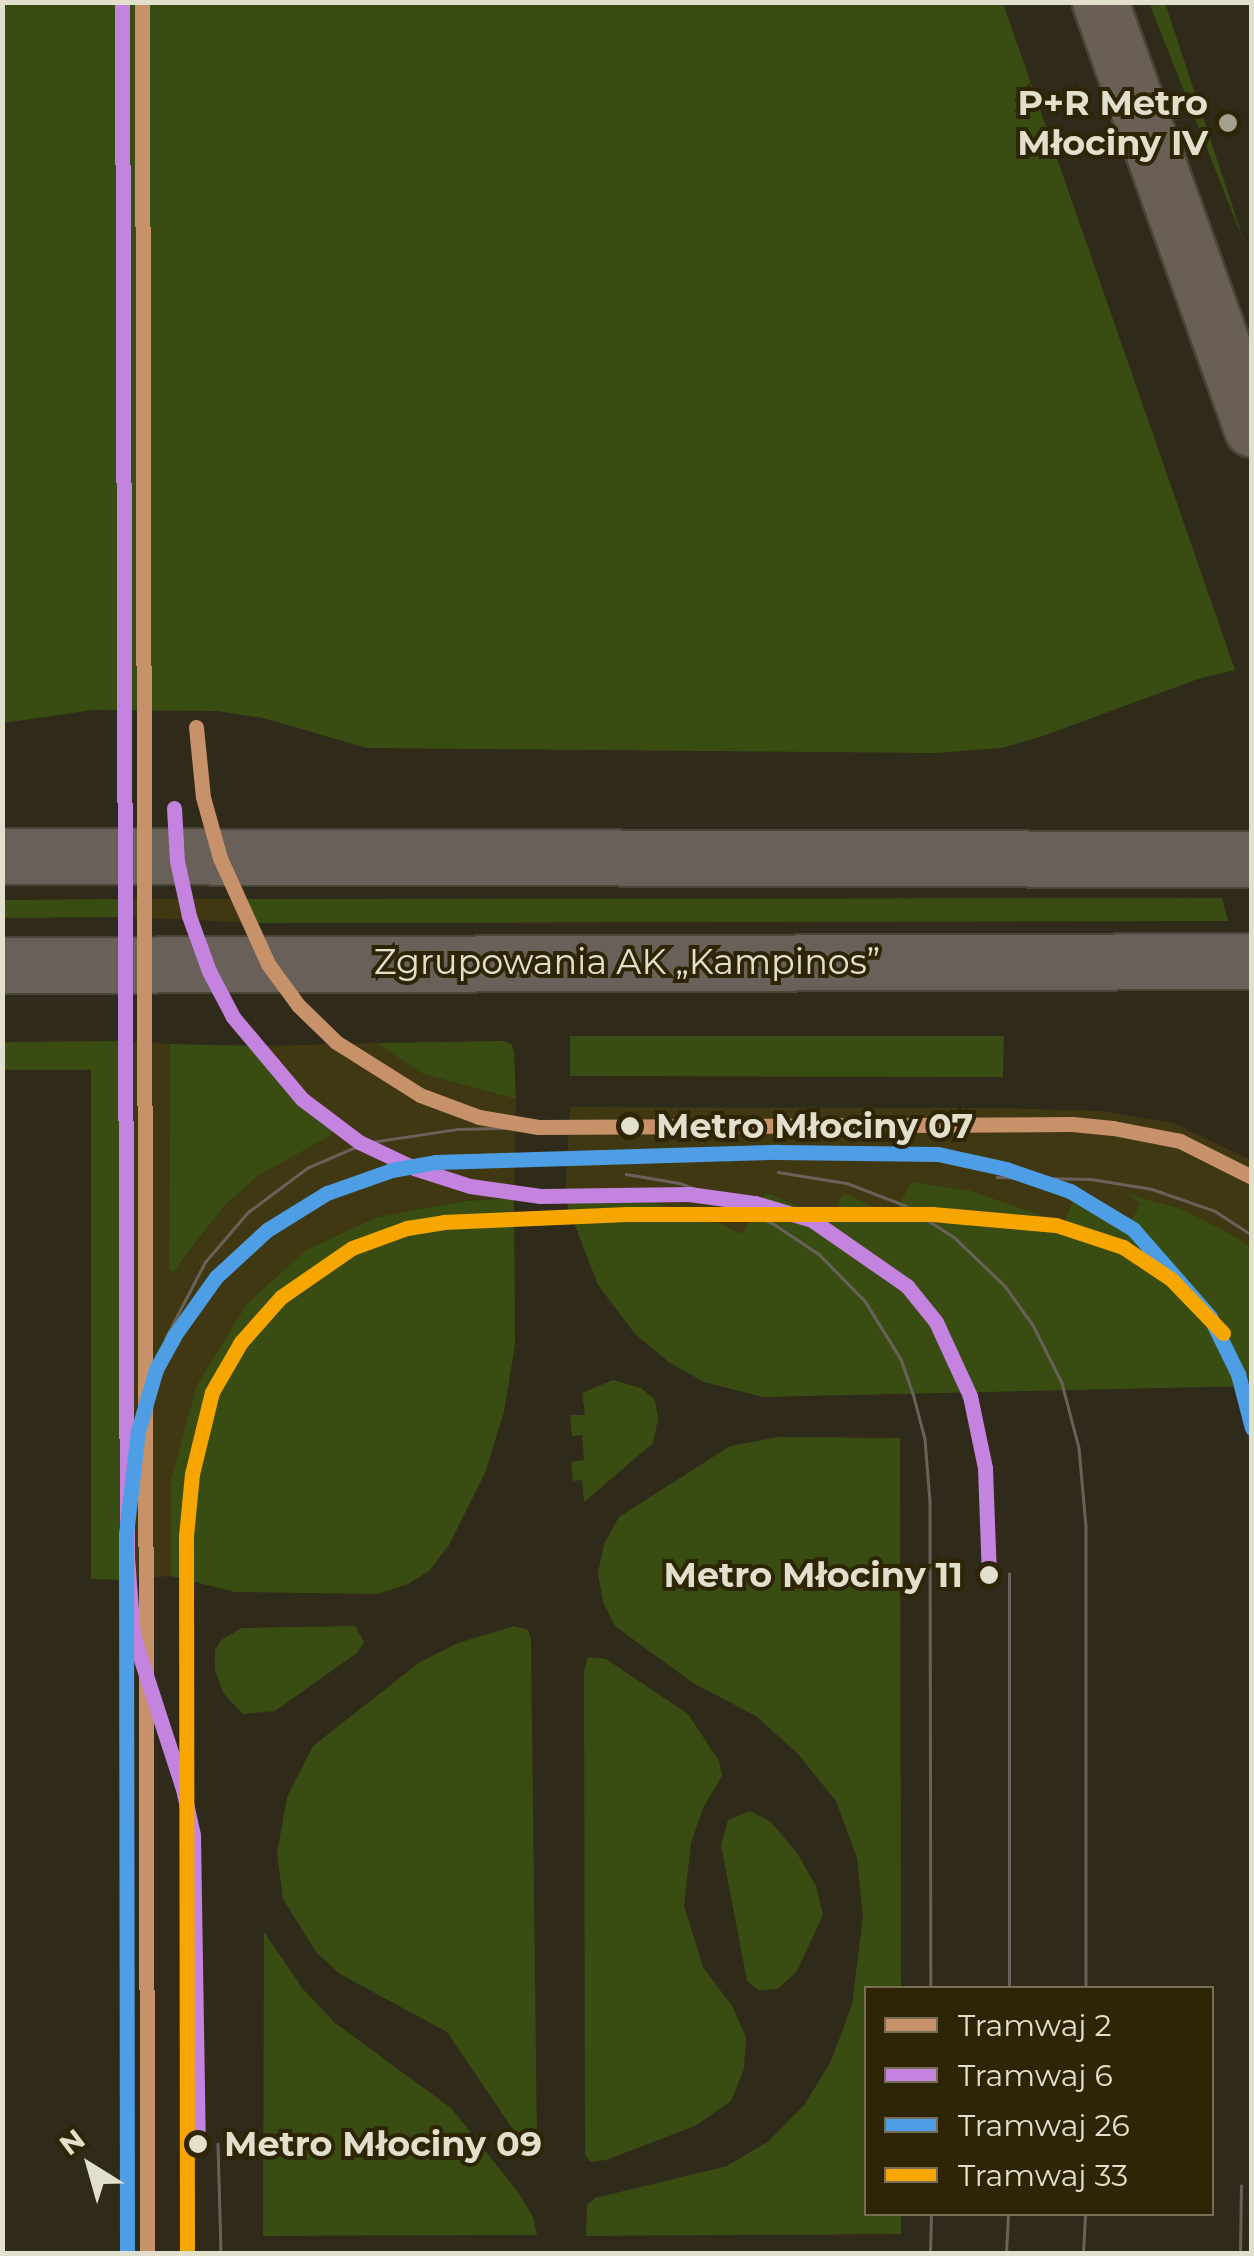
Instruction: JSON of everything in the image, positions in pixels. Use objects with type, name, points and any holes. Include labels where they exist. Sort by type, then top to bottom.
[{"type":"main road","points":[[1100,2],[1252,429]]},
{"type":"street","points":[[2,856],[1252,859]]},
{"type":"street","name":"Zgrupowania AK „Kampinos”","points":[[2,965],[1252,961]]},
{"type":"shaded area","points":[[126,899],[245,899],[255,923],[125,917]]},
{"type":"shaded area","points":[[124,1041],[170,1044],[169,1269],[181,1264],[224,1206],[259,1175],[330,1136],[329,1118],[279,1078],[257,1046],[376,1043],[423,1074],[516,1099],[514,1198],[464,1201],[377,1217],[306,1250],[171,1480],[171,1576],[121,1580]]},
{"type":"shaded area","points":[[570,1107],[1003,1108],[1101,1111],[1173,1123],[1251,1160],[1251,1248],[1182,1209],[1129,1194],[1140,1204],[1132,1219],[1105,1208],[1064,1223],[972,1191],[892,1216],[830,1220],[766,1192],[742,1234],[700,1214],[654,1203],[565,1199]]},
{"type":"green space","points":[[2,3],[1003,3],[1235,670],[1198,679],[1001,748],[936,753],[367,748],[263,718],[217,711],[93,710],[3,723]]},
{"type":"green space","points":[[1149,3],[1165,3],[1251,262],[1245,244]]},
{"type":"green space","points":[[1222,898],[1228,921],[255,923],[245,899]]},
{"type":"green space","points":[[126,899],[125,917],[3,918],[3,900]]},
{"type":"green space","points":[[570,1036],[1004,1036],[1003,1077],[570,1076]]},
{"type":"green space","points":[[124,1041],[121,1580],[91,1579],[91,1070],[3,1070],[2,1042]]},
{"type":"green space","points":[[503,1041],[512,1045],[514,1052],[516,1099],[423,1074],[376,1043]]},
{"type":"green space","points":[[170,1044],[257,1046],[279,1078],[334,1126],[330,1136],[259,1175],[224,1206],[173,1273],[169,1269]]},
{"type":"green space","points":[[912,1182],[972,1191],[1064,1223],[1074,1199],[1132,1219],[1140,1204],[1129,1194],[1182,1209],[1239,1239],[1251,1248],[1251,1386],[763,1397],[704,1382],[670,1363],[635,1334],[598,1285],[565,1199],[654,1203],[700,1214],[742,1234],[766,1192],[830,1220],[844,1193],[892,1216]]},
{"type":"green space","points":[[514,1198],[515,1344],[504,1412],[485,1473],[449,1545],[429,1571],[408,1584],[377,1594],[235,1592],[171,1576],[171,1480],[197,1385],[247,1304],[306,1250],[377,1217],[464,1201]]},
{"type":"green space","points":[[613,1380],[641,1388],[655,1400],[658,1419],[653,1443],[584,1502],[582,1480],[573,1481],[571,1462],[584,1460],[582,1435],[572,1436],[570,1415],[585,1415],[582,1393]]},
{"type":"green space","points":[[778,1437],[900,1438],[901,1986],[864,1986],[864,2216],[901,2216],[901,2234],[586,2236],[587,2205],[595,2198],[727,2166],[769,2141],[805,2104],[831,2061],[852,2005],[863,1916],[857,1858],[836,1801],[798,1754],[756,1716],[693,1683],[615,1626],[603,1602],[598,1573],[604,1544],[619,1517],[730,1446]]},
{"type":"green space","points":[[355,1626],[364,1642],[357,1653],[275,1711],[243,1714],[224,1694],[215,1671],[215,1650],[221,1640],[242,1628]]},
{"type":"green space","points":[[514,1626],[528,1630],[531,1639],[537,2144],[527,2150],[447,2032],[340,1974],[316,1952],[283,1899],[277,1853],[287,1797],[313,1746],[420,1662],[458,1643]]},
{"type":"green space","points":[[588,1657],[606,1659],[688,1714],[719,1761],[722,1776],[703,1808],[691,1843],[684,1906],[703,1967],[732,2006],[746,2037],[744,2068],[731,2101],[695,2126],[606,2160],[590,2162],[585,2155],[584,1671]]},
{"type":"green space","points":[[750,1811],[771,1822],[797,1853],[816,1886],[823,1915],[797,1971],[778,1989],[758,1990],[747,1981],[721,1845],[728,1820]]},
{"type":"green space","points":[[264,1932],[303,1989],[335,2023],[451,2108],[518,2192],[533,2217],[537,2235],[263,2236]]},
{"type":"tram line","name":"6","points":[[122,2],[127,1557],[133,1635],[183,1789],[193,1835],[198,2144]]},
{"type":"tram line","name":"2","points":[[142,2],[147,2254]]},
{"type":"tram line","name":"2","points":[[196,727],[203,797],[220,858],[268,964],[298,1005],[336,1042],[420,1095],[479,1117],[538,1127],[1072,1124],[1113,1128],[1180,1141],[1252,1177]]},
{"type":"tram line","name":"6","points":[[174,808],[177,861],[189,916],[209,971],[233,1017],[302,1099],[359,1142],[414,1168],[470,1186],[540,1196],[689,1194],[755,1203],[812,1220],[907,1286],[936,1322],[970,1396],[985,1468],[989,1575]]},
{"type":"tram line","points":[[147,1467],[152,1401],[166,1337],[205,1262],[248,1212],[307,1168],[365,1143],[458,1129],[538,1127]]},
{"type":"tram line","name":"26","points":[[127,2254],[126,1534],[138,1431],[156,1369],[174,1336],[216,1277],[267,1230],[327,1193],[392,1170],[436,1162],[778,1152],[938,1154],[1006,1169],[1070,1191],[1133,1229],[1210,1317],[1238,1374],[1252,1428]]},
{"type":"tram line","points":[[778,1172],[847,1183],[904,1205],[954,1237],[1005,1286],[1033,1325],[1062,1383],[1079,1448],[1086,1526],[1086,1986]]},
{"type":"tram line","points":[[626,1174],[680,1183],[726,1201],[774,1224],[819,1254],[865,1301],[901,1359],[925,1439],[930,1501],[931,1986]]},
{"type":"tram line","points":[[997,1177],[1091,1179],[1152,1189],[1215,1211],[1252,1235]]},
{"type":"tram line","name":"33","points":[[187,2254],[186,1536],[192,1474],[212,1392],[241,1342],[281,1297],[352,1248],[407,1228],[443,1222],[627,1214],[932,1214],[1056,1225],[1123,1247],[1171,1279],[1223,1333]]},
{"type":"tram line","points":[[1009,1574],[1009,1986]]},
{"type":"tram line","points":[[218,2144],[221,2254]]},
{"type":"tram line","points":[[1240,2254],[1241,2186]]},
{"type":"tram line","points":[[147,2194],[150,2254]]},
{"type":"tram line","points":[[930,2254],[931,2216]]},
{"type":"tram line","points":[[1006,2254],[1008,2216]]},
{"type":"tram line","points":[[1083,2254],[1085,2216]]},
{"type":"place","name":"P+R Metro Młociny IV","points":[[1228,123]]},
{"type":"place","name":"Metro Młociny 07","points":[[630,1126]]},
{"type":"place","name":"Metro Młociny 11","points":[[989,1575]]},
{"type":"place","name":"Metro Młociny 09","points":[[198,2144]]}]
